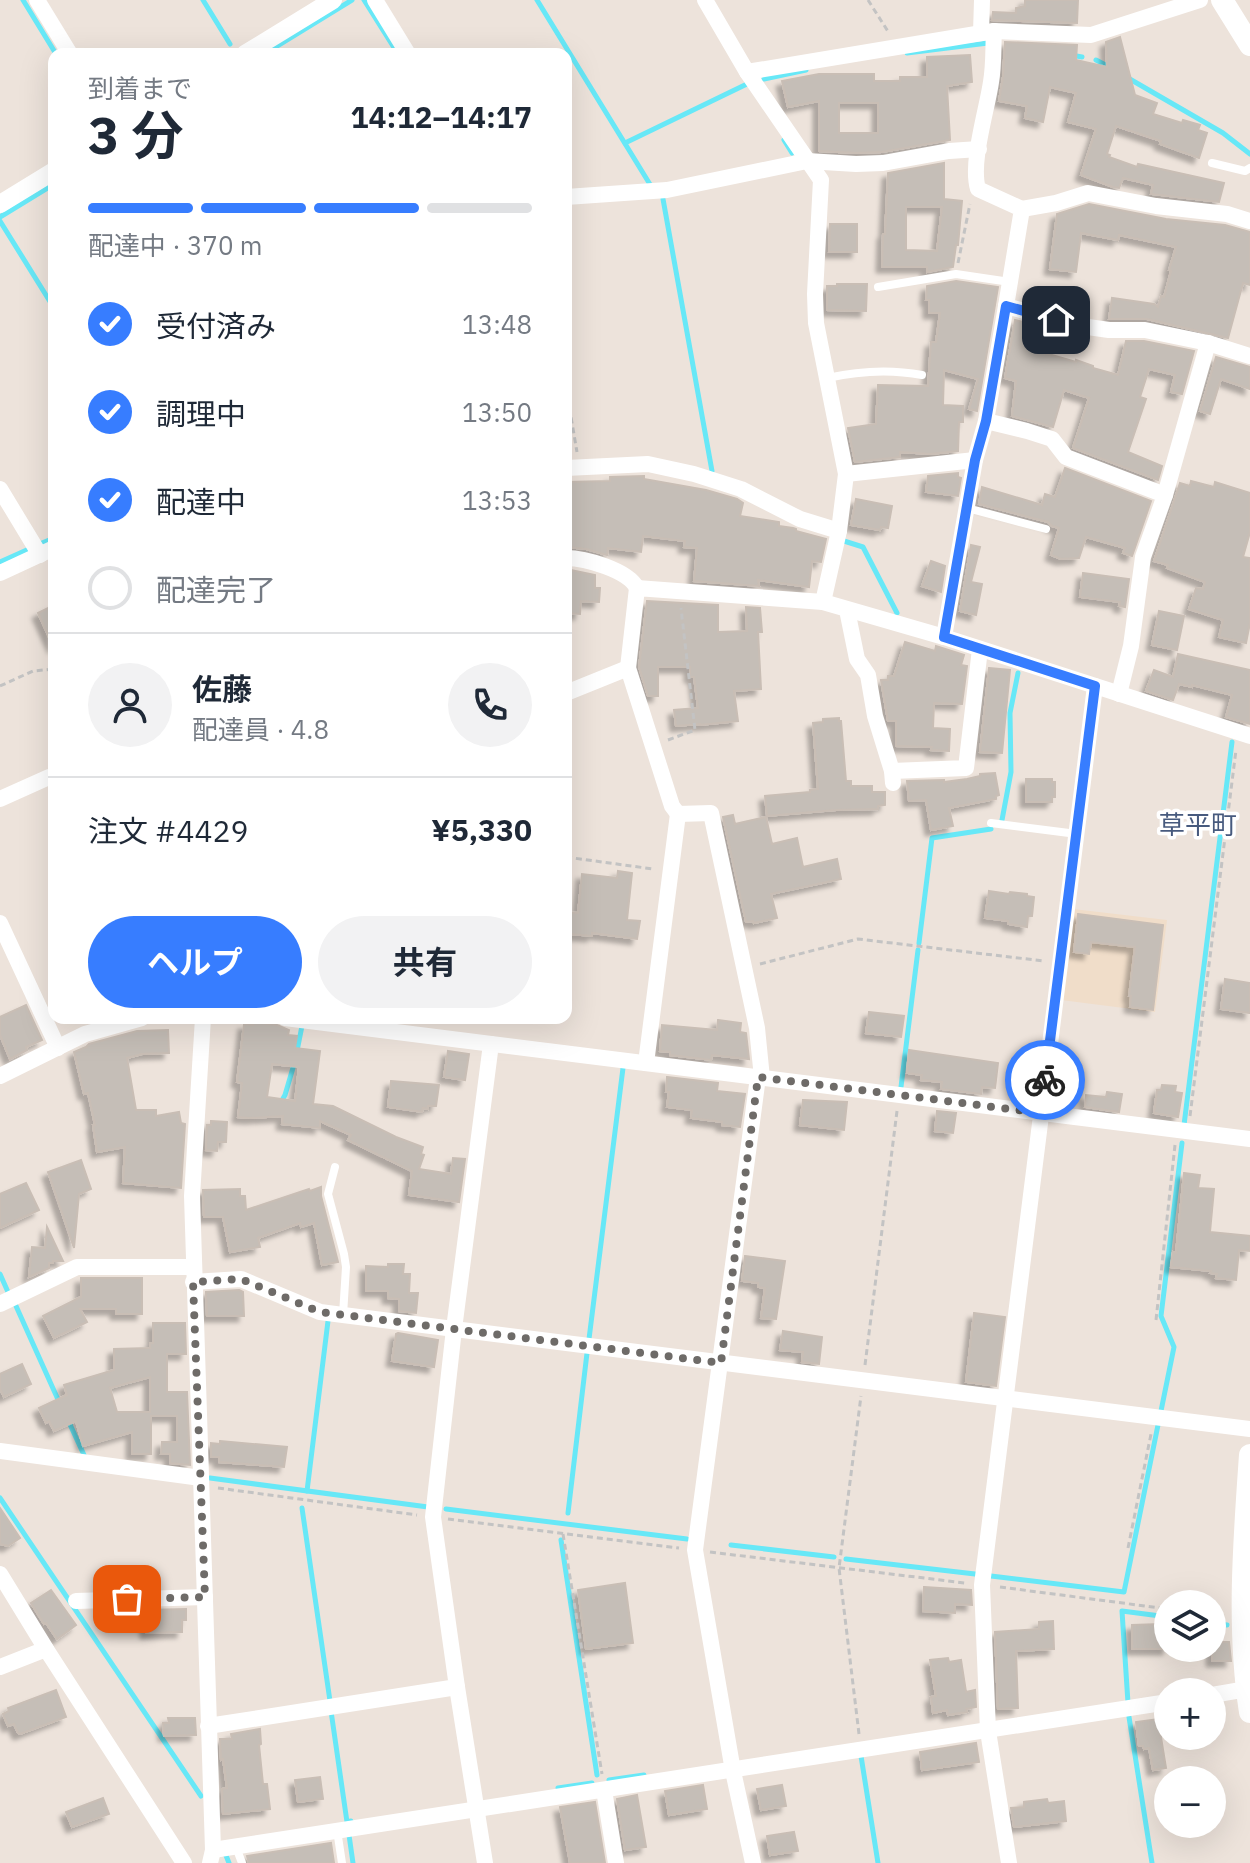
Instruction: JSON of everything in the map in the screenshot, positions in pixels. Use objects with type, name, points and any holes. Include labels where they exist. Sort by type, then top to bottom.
[{"type":"main road","points":[[1222,0],[1250,45]]},
{"type":"main road","points":[[1250,1455],[1242,1584],[1250,1712]]},
{"type":"street","points":[[37,0],[66,48]]},
{"type":"street","points":[[255,48],[333,0]]},
{"type":"street","points":[[375,0],[404,48]]},
{"type":"street","points":[[705,0],[747,72],[821,180],[816,323],[846,474],[839,531],[823,602]]},
{"type":"street","points":[[982,0],[992,79],[979,149],[978,189],[1022,209],[1088,193],[1156,206],[1227,214],[1250,221]]},
{"type":"street","points":[[747,72],[988,32],[1091,35],[1200,0]]},
{"type":"street","points":[[572,197],[667,190],[807,161],[883,163],[979,149]]},
{"type":"street","points":[[0,204],[48,175]]},
{"type":"street","points":[[944,637],[975,460],[986,421],[1022,209]]},
{"type":"street","points":[[1006,306],[1081,326],[1145,330],[1208,343],[1250,356]]},
{"type":"street","points":[[1119,694],[1131,646],[1143,557],[1165,495],[1208,343]]},
{"type":"street","points":[[986,421],[1052,439],[1066,457],[1165,495]]},
{"type":"street","points":[[846,474],[975,460]]},
{"type":"street","points":[[573,468],[648,464],[694,474],[741,489],[800,519],[839,531]]},
{"type":"street","points":[[0,489],[47,552],[0,573]]},
{"type":"street","points":[[572,558],[602,565],[633,579],[637,588],[628,668],[672,806],[678,814],[646,1063]]},
{"type":"street","points":[[637,588],[823,602],[944,637],[1244,734]]},
{"type":"street","points":[[847,610],[857,659],[868,675],[875,716],[893,777],[966,768],[980,649]]},
{"type":"street","points":[[572,691],[628,668]]},
{"type":"street","points":[[1009,1863],[988,1731],[982,1585],[1095,686]]},
{"type":"street","points":[[0,799],[48,777]]},
{"type":"street","points":[[678,814],[711,813],[757,1028],[760,1078],[695,1550],[733,1771],[753,1863]]},
{"type":"street","points":[[0,923],[58,1048]]},
{"type":"street","points":[[0,1076],[85,1034],[121,1024]]},
{"type":"street","points":[[203,1024],[192,1196],[212,1856],[236,1846],[1154,1704]]},
{"type":"street","points":[[333,1024],[1250,1139]]},
{"type":"street","points":[[485,1863],[433,1517],[491,1044]]},
{"type":"street","points":[[0,1304],[77,1267],[241,1279],[320,1312],[1250,1429]]},
{"type":"street","points":[[0,1451],[201,1482]]},
{"type":"street","points":[[0,1574],[184,1863]]},
{"type":"street","points":[[76,1601],[205,1597]]},
{"type":"street","points":[[0,1667],[46,1649]]},
{"type":"street","points":[[208,1726],[457,1687]]},
{"type":"street","points":[[1226,1693],[1247,1689]]},
{"type":"street","points":[[604,1790],[616,1863]]},
{"type":"lane","points":[[1212,163],[1245,171],[1250,168]]},
{"type":"lane","points":[[878,287],[956,274],[1010,282]]},
{"type":"lane","points":[[826,378],[856,372],[922,375]]},
{"type":"lane","points":[[967,508],[1046,529]]},
{"type":"lane","points":[[991,823],[1077,834]]},
{"type":"lane","points":[[335,1167],[328,1194],[346,1267],[343,1315]]},
{"type":"lane","points":[[337,1830],[342,1863]]},
{"type":"lane","points":[[236,1846],[242,1863]]},
{"type":"path","points":[[868,0],[897,47]]},
{"type":"path","points":[[956,274],[976,182]]},
{"type":"path","points":[[653,745],[695,730],[681,611],[682,592]]},
{"type":"path","points":[[0,686],[33,671],[48,670]]},
{"type":"path","points":[[1156,1320],[1244,734]]},
{"type":"path","points":[[572,858],[670,871]]},
{"type":"path","points":[[745,968],[858,939],[1060,963]]},
{"type":"path","points":[[862,1751],[839,1568],[899,1095]]},
{"type":"path","points":[[1128,1548],[1154,1417]]},
{"type":"path","points":[[201,1482],[433,1517],[1154,1607]]},
{"type":"path","points":[[563,1534],[604,1790]]},
{"type":"shaded area","points":[[1073,909],[1167,920],[1155,1012],[1061,1000]]},
{"type":"building","points":[[1025,0],[1078,0],[1077,23],[992,20],[993,12],[1016,13],[1016,8],[1025,6]]},
{"type":"building","points":[[1120,37],[1135,95],[1157,103],[1153,114],[1200,125],[1198,130],[1207,133],[1199,158],[1116,126],[1107,154],[1137,167],[1138,164],[1224,183],[1219,202],[1151,194],[1153,185],[1123,178],[1119,188],[1113,187],[1081,175],[1096,129],[1068,122],[1076,93],[1050,87],[1043,122],[1025,118],[1027,106],[999,101],[1005,42],[1077,45],[1076,60],[1107,67],[1106,42]]},
{"type":"building","points":[[970,55],[972,82],[947,86],[950,140],[882,152],[819,151],[819,101],[788,107],[782,81],[819,74],[874,74],[874,81],[927,77],[927,57]],"holes":[[[839,103],[878,103],[878,133],[839,133]]]},
{"type":"building","points":[[944,163],[944,199],[962,201],[953,267],[927,272],[927,267],[882,267],[888,173]],"holes":[[[906,207],[942,207],[937,251],[906,250]]]},
{"type":"building","points":[[1089,204],[1166,219],[1225,225],[1250,232],[1250,285],[1243,283],[1228,338],[1147,319],[1109,319],[1112,298],[1158,307],[1161,296],[1164,297],[1176,247],[1119,235],[1118,240],[1081,233],[1076,272],[1050,269],[1057,214]]},
{"type":"building","points":[[830,224],[857,224],[857,252],[829,252]]},
{"type":"building","points":[[956,281],[998,287],[977,411],[969,409],[978,379],[944,370],[943,405],[963,406],[958,451],[930,454],[900,452],[900,457],[855,462],[848,428],[876,424],[878,385],[928,386],[931,342],[936,342],[940,313],[929,313],[927,286]]},
{"type":"building","points":[[867,284],[866,311],[827,310],[827,286]]},
{"type":"building","points":[[1015,320],[1050,329],[1045,353],[1118,375],[1126,341],[1144,341],[1194,351],[1182,394],[1171,392],[1175,375],[1149,369],[1140,397],[1146,399],[1128,452],[1162,466],[1158,480],[1073,448],[1089,398],[1064,390],[1053,427],[1012,416],[1016,381],[1005,378]]},
{"type":"building","points":[[1216,357],[1250,367],[1250,389],[1221,379],[1210,414],[1200,411]]},
{"type":"building","points":[[1065,468],[1151,501],[1132,556],[1123,553],[1125,548],[1086,537],[1079,558],[1061,559],[1051,555],[1059,528],[1048,522],[979,504],[982,487],[1042,505],[1045,494],[1055,497]]},
{"type":"building","points":[[958,473],[961,478],[958,496],[926,492],[928,476]]},
{"type":"building","points":[[644,476],[644,479],[737,499],[743,503],[740,516],[779,522],[779,526],[826,539],[821,562],[812,561],[809,587],[758,580],[759,586],[694,581],[697,548],[684,547],[685,541],[643,536],[641,552],[608,548],[607,555],[572,548],[572,482],[610,481],[610,477]]},
{"type":"building","points":[[1191,481],[1214,487],[1215,482],[1250,493],[1250,532],[1243,557],[1250,558],[1250,623],[1246,643],[1219,637],[1223,620],[1189,609],[1196,588],[1203,589],[1205,582],[1154,561],[1180,483],[1190,486]]},
{"type":"building","points":[[856,499],[892,506],[888,528],[881,527],[880,530],[851,525]]},
{"type":"building","points":[[971,545],[980,547],[971,582],[982,584],[976,615],[960,611]]},
{"type":"building","points":[[931,561],[945,566],[941,592],[922,586]]},
{"type":"building","points":[[572,570],[595,575],[595,588],[600,588],[599,602],[581,601],[580,614],[572,613]]},
{"type":"building","points":[[1083,573],[1129,579],[1125,607],[1119,606],[1120,602],[1080,597]]},
{"type":"building","points":[[647,601],[718,605],[718,632],[747,631],[746,607],[760,608],[761,689],[734,691],[738,721],[676,726],[674,710],[698,708],[690,667],[658,667],[658,696],[648,696],[639,667]]},
{"type":"building","points":[[48,608],[48,635],[38,613]]},
{"type":"building","points":[[1159,611],[1184,616],[1177,650],[1152,645]]},
{"type":"building","points":[[905,642],[935,651],[936,646],[964,655],[961,665],[967,666],[962,704],[934,703],[933,728],[950,729],[949,751],[896,746],[896,721],[888,721],[881,680],[894,676]]},
{"type":"building","points":[[1178,654],[1250,670],[1250,724],[1226,717],[1232,695],[1179,684],[1173,700],[1146,691],[1154,670],[1173,677]]},
{"type":"building","points":[[989,668],[1010,670],[1002,753],[980,752]]},
{"type":"building","points":[[839,718],[846,781],[851,781],[851,786],[872,786],[872,792],[885,792],[885,805],[878,806],[878,809],[767,816],[765,796],[818,789],[813,723]]},
{"type":"building","points":[[995,773],[999,795],[996,799],[949,808],[953,826],[931,830],[926,800],[909,801],[907,781],[944,782]]},
{"type":"building","points":[[1026,779],[1052,779],[1055,782],[1055,797],[1052,797],[1052,802],[1026,802]]},
{"type":"building","points":[[733,815],[735,824],[766,817],[772,844],[797,838],[803,867],[837,859],[841,879],[771,894],[777,918],[746,922],[723,817]]},
{"type":"building","points":[[618,871],[632,873],[627,920],[640,921],[637,939],[592,933],[592,936],[572,934],[572,912],[578,913],[582,874],[617,878]]},
{"type":"building","points":[[989,891],[1034,897],[1027,927],[985,918]]},
{"type":"building","points":[[1078,914],[1163,925],[1153,1010],[1130,1007],[1135,947],[1091,942],[1089,954],[1074,952]]},
{"type":"building","points":[[1225,979],[1250,983],[1250,1013],[1221,1009]]},
{"type":"building","points":[[26,1005],[42,1040],[10,1059],[0,1035],[0,1017]]},
{"type":"building","points":[[869,1012],[904,1016],[901,1037],[866,1033]]},
{"type":"building","points":[[718,1020],[741,1023],[740,1032],[746,1033],[749,1059],[712,1055],[711,1060],[660,1051],[662,1025],[717,1030]]},
{"type":"building","points":[[244,1024],[277,1025],[289,1030],[288,1035],[297,1036],[295,1048],[320,1051],[313,1104],[333,1106],[423,1147],[421,1154],[424,1155],[419,1169],[451,1174],[453,1158],[465,1159],[459,1202],[409,1195],[412,1171],[348,1140],[351,1135],[320,1121],[320,1128],[282,1124],[283,1116],[238,1117],[242,1083],[237,1082]],"holes":[[[272,1064],[299,1067],[295,1101],[267,1097]]]},
{"type":"building","points":[[168,1030],[169,1053],[127,1058],[136,1110],[156,1110],[156,1116],[179,1112],[181,1123],[185,1124],[181,1188],[123,1183],[125,1147],[97,1152],[88,1093],[84,1094],[74,1052],[89,1044],[137,1031]]},
{"type":"building","points":[[909,1050],[998,1063],[995,1088],[982,1087],[981,1094],[941,1089],[942,1082],[921,1080],[922,1075],[907,1073]]},
{"type":"building","points":[[448,1051],[469,1054],[465,1080],[444,1077]]},
{"type":"building","points":[[667,1077],[718,1083],[717,1091],[745,1094],[740,1127],[691,1118],[692,1110],[667,1107]]},
{"type":"building","points":[[391,1081],[439,1085],[436,1106],[423,1108],[422,1112],[388,1107]]},
{"type":"building","points":[[1162,1085],[1176,1086],[1175,1092],[1182,1093],[1178,1117],[1154,1113],[1157,1090],[1161,1090]]},
{"type":"building","points":[[1107,1092],[1122,1094],[1119,1112],[1085,1107],[1086,1095],[1106,1097]]},
{"type":"building","points":[[803,1100],[847,1102],[844,1130],[800,1125]]},
{"type":"building","points":[[937,1111],[956,1113],[953,1133],[935,1131]]},
{"type":"building","points":[[211,1121],[227,1122],[226,1142],[218,1142],[217,1151],[206,1150],[207,1125],[211,1125]]},
{"type":"building","points":[[81,1160],[91,1189],[79,1194],[74,1248],[48,1172]]},
{"type":"building","points":[[1184,1173],[1200,1175],[1198,1188],[1214,1189],[1210,1232],[1250,1236],[1250,1251],[1239,1250],[1236,1280],[1216,1278],[1217,1274],[1211,1271],[1171,1267],[1173,1252],[1176,1253]]},
{"type":"building","points":[[26,1183],[39,1210],[0,1228],[0,1194]]},
{"type":"building","points":[[321,1187],[338,1262],[322,1265],[314,1223],[301,1227],[300,1223],[258,1238],[260,1247],[230,1252],[223,1217],[204,1217],[203,1190],[240,1189],[240,1196],[245,1196],[246,1210]]},
{"type":"building","points":[[47,1227],[63,1261],[53,1261],[49,1263],[49,1268],[29,1277],[32,1247],[45,1248]]},
{"type":"building","points":[[745,1256],[785,1261],[776,1319],[761,1318],[765,1288],[758,1287],[758,1283],[742,1281]]},
{"type":"building","points":[[388,1264],[404,1264],[403,1274],[410,1274],[409,1293],[418,1293],[416,1313],[399,1311],[399,1299],[388,1298],[388,1291],[366,1291],[366,1266],[388,1267]]},
{"type":"building","points":[[81,1278],[142,1278],[142,1314],[116,1314],[116,1309],[80,1309],[87,1322],[54,1338],[43,1316],[81,1297]]},
{"type":"building","points":[[206,1292],[243,1292],[244,1316],[207,1316]]},
{"type":"building","points":[[974,1313],[1005,1317],[996,1386],[966,1382]]},
{"type":"building","points":[[153,1323],[185,1323],[186,1354],[167,1354],[167,1392],[187,1392],[190,1465],[170,1463],[170,1454],[161,1454],[162,1442],[177,1442],[177,1416],[151,1416],[151,1454],[132,1454],[132,1432],[83,1446],[76,1421],[54,1431],[49,1421],[46,1423],[39,1408],[67,1395],[64,1385],[114,1370],[114,1349],[150,1348],[150,1343],[153,1343]],"holes":[[[150,1377],[150,1412],[117,1412],[110,1388]]]},
{"type":"building","points":[[783,1331],[822,1337],[819,1364],[802,1362],[803,1352],[780,1350]]},
{"type":"building","points":[[398,1333],[438,1340],[434,1367],[392,1361]]},
{"type":"building","points":[[22,1364],[31,1384],[4,1397],[0,1389],[0,1374]]},
{"type":"building","points":[[220,1441],[287,1447],[284,1467],[219,1462],[219,1457],[211,1457],[211,1443],[220,1444]]},
{"type":"building","points":[[0,1508],[20,1538],[8,1546],[0,1544]]},
{"type":"building","points":[[625,1583],[633,1643],[586,1649],[578,1590]]},
{"type":"building","points":[[924,1587],[971,1590],[972,1605],[955,1604],[955,1613],[923,1611]]},
{"type":"building","points":[[51,1590],[76,1625],[57,1639],[31,1603]]},
{"type":"building","points":[[186,1609],[182,1632],[146,1633],[145,1610]]},
{"type":"building","points":[[1053,1621],[1054,1649],[1016,1651],[1018,1708],[998,1709],[995,1632],[1039,1629],[1039,1622]]},
{"type":"building","points":[[1154,1624],[1154,1649],[1132,1649],[1132,1625]]},
{"type":"building","points":[[1226,1642],[1229,1642],[1231,1661],[1226,1661]]},
{"type":"building","points":[[948,1658],[949,1662],[961,1660],[966,1692],[975,1690],[976,1707],[966,1709],[967,1712],[948,1715],[947,1710],[933,1713],[931,1697],[936,1696],[930,1660]]},
{"type":"building","points":[[56,1690],[66,1717],[20,1734],[14,1724],[8,1726],[3,1714],[9,1711],[8,1708]]},
{"type":"building","points":[[168,1718],[195,1718],[196,1735],[164,1736],[163,1723],[169,1723]]},
{"type":"building","points":[[1154,1720],[1154,1750],[1163,1750],[1166,1766],[1154,1766],[1153,1770],[1149,1748],[1139,1746],[1136,1722]]},
{"type":"building","points":[[260,1729],[263,1784],[267,1784],[270,1809],[223,1814],[222,1789],[227,1788],[220,1739],[232,1739],[231,1734]]},
{"type":"building","points":[[976,1743],[979,1762],[922,1770],[920,1752]]},
{"type":"building","points":[[320,1777],[323,1799],[298,1802],[295,1780]]},
{"type":"building","points":[[703,1785],[707,1809],[669,1815],[665,1791]]},
{"type":"building","points":[[782,1785],[786,1806],[761,1810],[757,1789]]},
{"type":"building","points":[[637,1795],[646,1847],[625,1850],[617,1799]]},
{"type":"building","points":[[103,1798],[109,1814],[72,1827],[66,1812]]},
{"type":"building","points":[[1047,1799],[1048,1803],[1064,1801],[1066,1821],[1014,1827],[1011,1808],[1024,1807],[1024,1802]]},
{"type":"building","points":[[595,1802],[605,1863],[570,1863],[560,1807]]},
{"type":"building","points":[[794,1832],[798,1851],[770,1855],[767,1836]]},
{"type":"building","points":[[331,1843],[334,1863],[249,1863],[247,1856]]},
{"type":"waterway","points":[[23,0],[52,48]]},
{"type":"waterway","points":[[203,0],[230,44]]},
{"type":"waterway","points":[[274,48],[352,0]]},
{"type":"waterway","points":[[364,0],[394,48]]},
{"type":"waterway","points":[[537,0],[566,48]]},
{"type":"waterway","points":[[907,53],[988,43]]},
{"type":"waterway","points":[[1071,55],[1082,57]]},
{"type":"waterway","points":[[572,57],[651,186]]},
{"type":"waterway","points":[[1096,60],[1113,69]]},
{"type":"waterway","points":[[764,79],[806,70]]},
{"type":"waterway","points":[[1128,78],[1223,133],[1250,154]]},
{"type":"waterway","points":[[625,143],[749,83]]},
{"type":"waterway","points":[[784,140],[792,153]]},
{"type":"waterway","points":[[0,217],[48,188]]},
{"type":"waterway","points":[[663,199],[712,471]]},
{"type":"waterway","points":[[0,221],[48,298]]},
{"type":"waterway","points":[[42,543],[48,540]]},
{"type":"waterway","points":[[844,541],[863,547],[897,613]]},
{"type":"waterway","points":[[0,562],[29,549]]},
{"type":"waterway","points":[[1002,820],[1011,772],[1010,713],[1018,673]]},
{"type":"waterway","points":[[1184,1125],[1232,742]]},
{"type":"waterway","points":[[919,943],[932,838],[991,829]]},
{"type":"waterway","points":[[901,1087],[918,950]]},
{"type":"waterway","points":[[297,1051],[302,1026]]},
{"type":"waterway","points":[[280,1104],[295,1061]]},
{"type":"waterway","points":[[589,1339],[623,1068]]},
{"type":"waterway","points":[[1161,1411],[1174,1347],[1161,1316],[1182,1143]]},
{"type":"waterway","points":[[0,1274],[8,1292]]},
{"type":"waterway","points":[[16,1306],[60,1404]]},
{"type":"waterway","points":[[307,1491],[328,1321]]},
{"type":"waterway","points":[[568,1513],[587,1353]]},
{"type":"waterway","points":[[68,1420],[84,1455]]},
{"type":"waterway","points":[[991,1576],[1124,1592],[1158,1425]]},
{"type":"waterway","points":[[210,1478],[428,1507]]},
{"type":"waterway","points":[[0,1498],[201,1796]]},
{"type":"waterway","points":[[302,1508],[330,1701]]},
{"type":"waterway","points":[[446,1509],[687,1539]]},
{"type":"waterway","points":[[561,1540],[597,1775]]},
{"type":"waterway","points":[[731,1545],[834,1557]]},
{"type":"waterway","points":[[846,1559],[975,1574]]},
{"type":"waterway","points":[[1128,1703],[1122,1611],[1154,1615]]},
{"type":"waterway","points":[[331,1711],[347,1822],[351,1821]]},
{"type":"waterway","points":[[1129,1717],[1152,1863]]},
{"type":"waterway","points":[[861,1756],[878,1863]]},
{"type":"waterway","points":[[609,1780],[644,1775]]},
{"type":"waterway","points":[[558,1788],[592,1783]]},
{"type":"waterway","points":[[349,1835],[353,1863]]},
{"type":"waterway","points":[[225,1853],[229,1863]]},
{"type":"way so far","points":[[127,1599],[205,1597],[193,1282],[241,1279],[320,1312],[721,1363],[758,1077],[1041,1113],[1045,1080]]},
{"type":"district","name":"草平町","points":[[1198,825]]},
{"type":"route","points":[[1045,1080],[1095,686],[944,637],[1006,306],[1056,320]]}]
